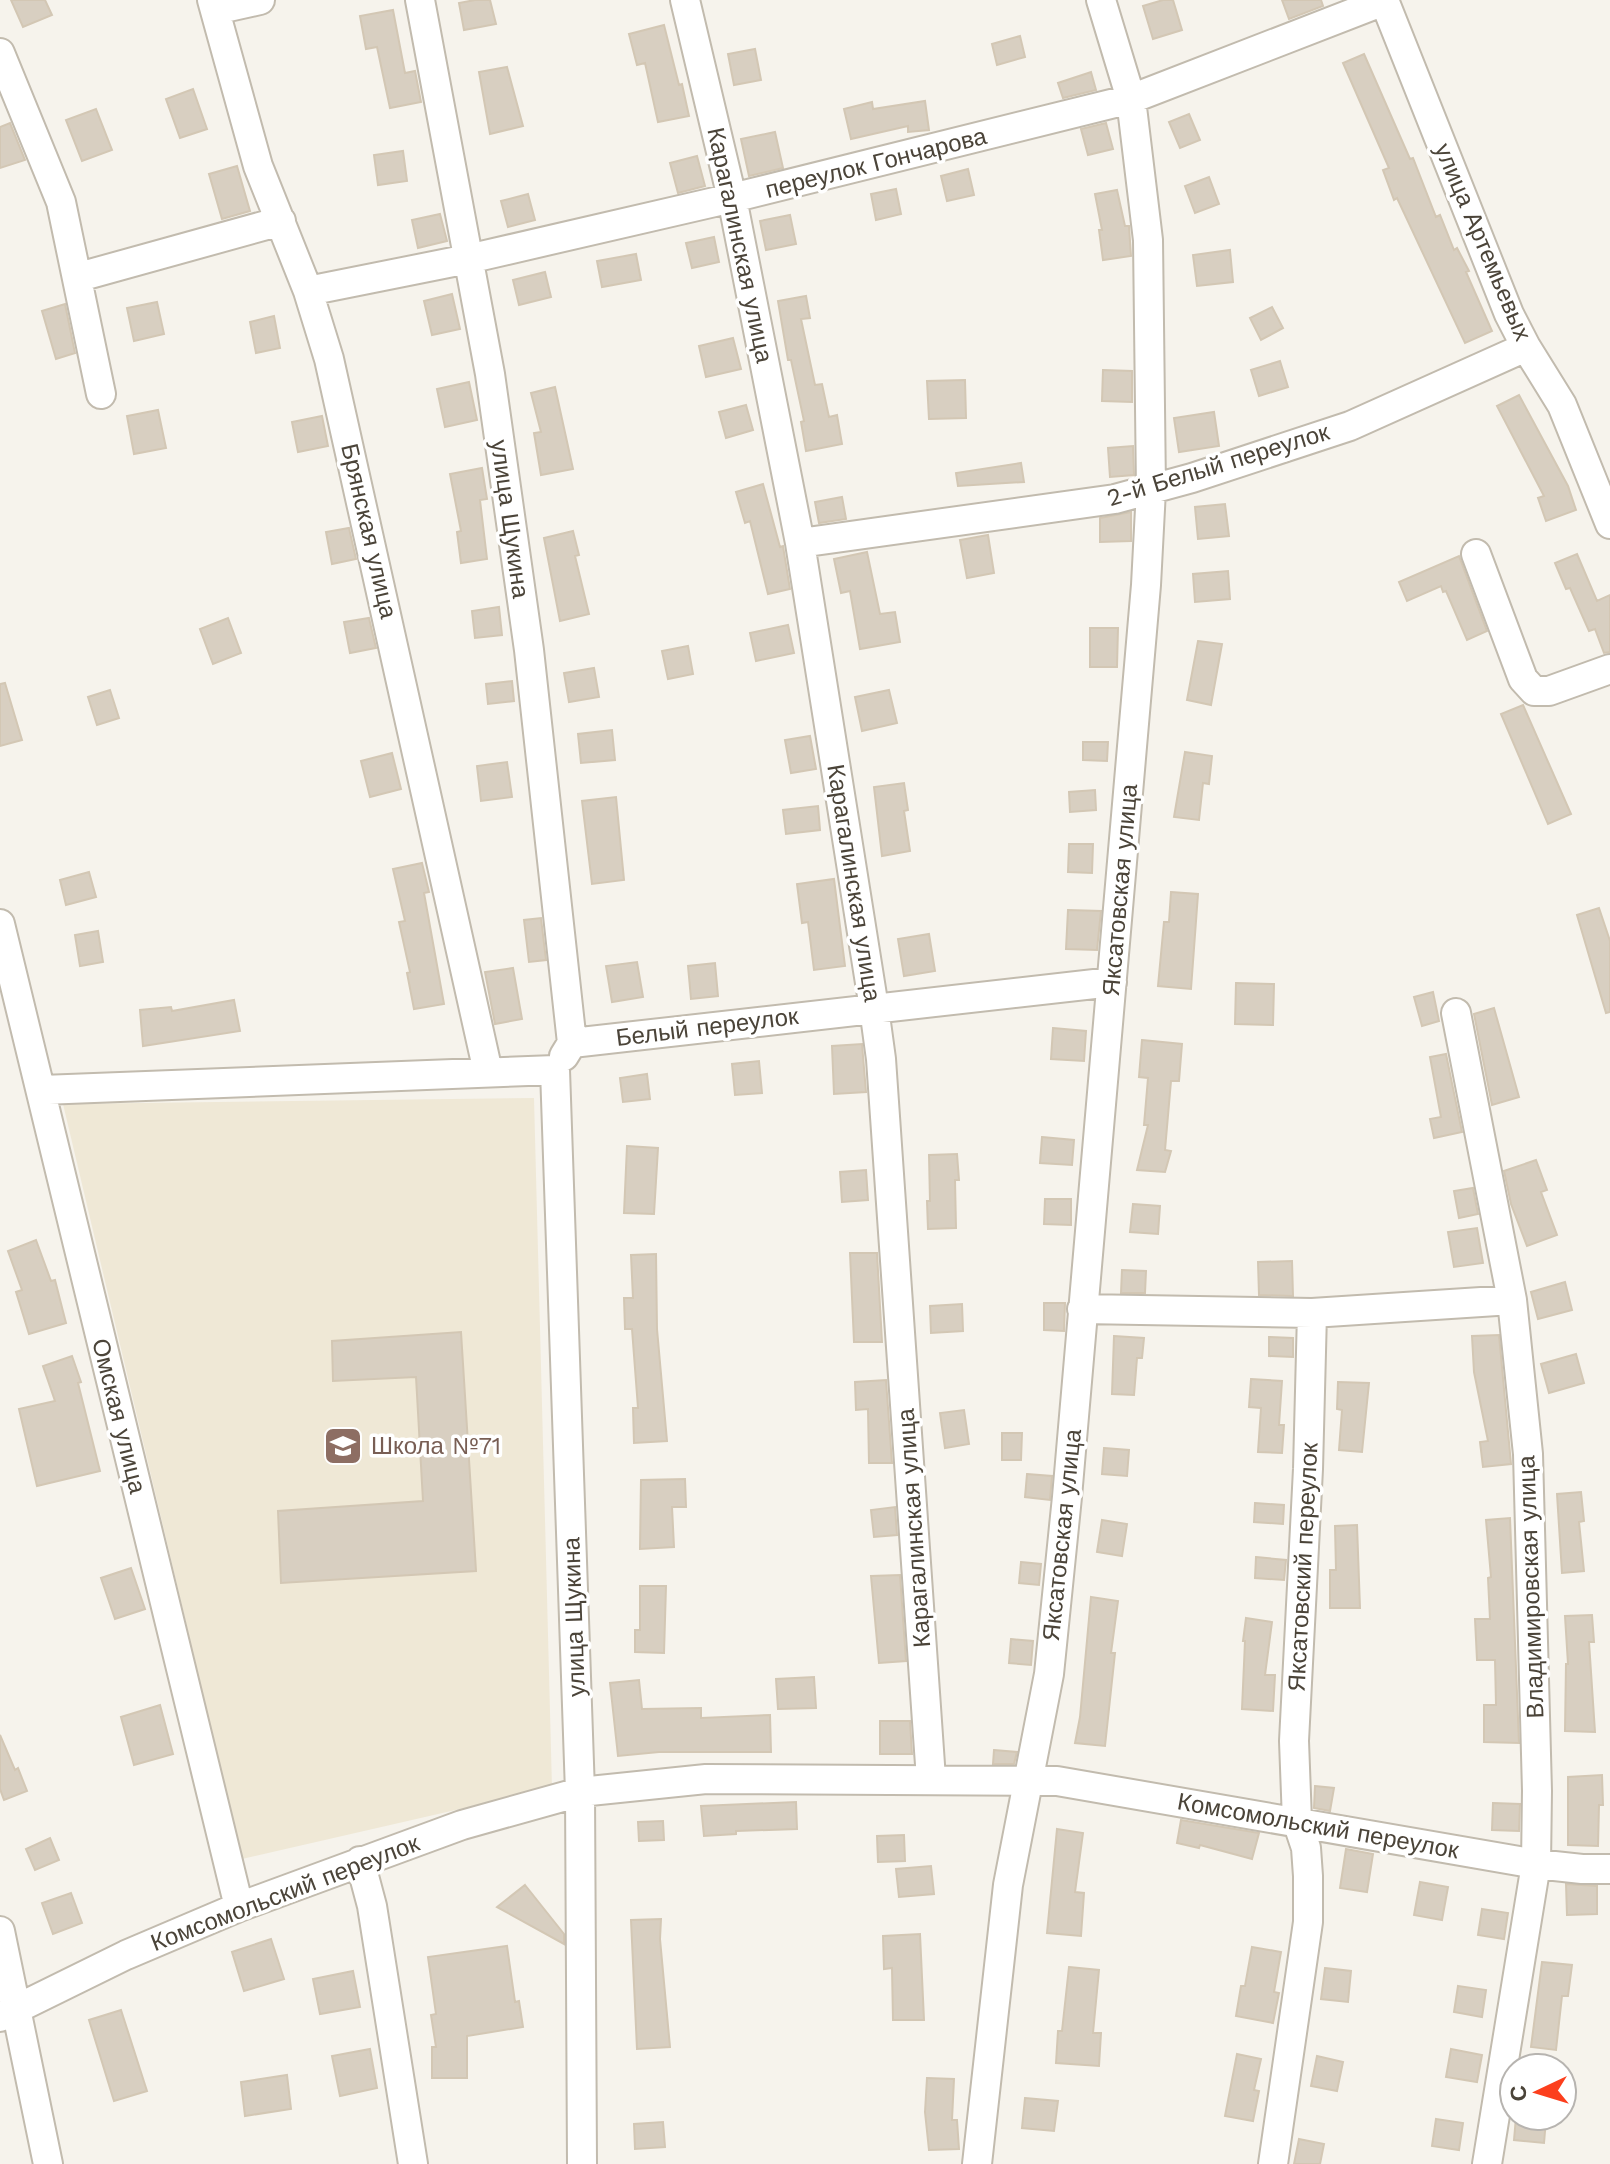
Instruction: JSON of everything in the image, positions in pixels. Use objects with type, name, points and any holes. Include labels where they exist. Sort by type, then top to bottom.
[{"type":"street","points":[[213,5],[260,0]]},
{"type":"street","name":"улица Щукина","points":[[420,0],[490,374],[529,650],[572,1043]]},
{"type":"street","name":"Карагалинская улица","points":[[685,0],[732,198],[800,543],[874,1008],[882,1075],[931,1779]]},
{"type":"street","name":"Яксатовская улица","points":[[1027,1781],[1049,1674],[1067,1497],[1151,490],[1148,240],[1131,99],[1101,0]]},
{"type":"street","name":"переулок Гончарова","points":[[308,291],[468,259],[732,198],[1131,99],[1384,0]]},
{"type":"street","name":"улица Артемьевых","points":[[1384,0],[1509,314],[1562,405],[1610,524]]},
{"type":"street","name":"Брянская улица","points":[[213,5],[258,166],[308,291],[329,359],[488,1072]]},
{"type":"street","points":[[0,53],[61,202],[101,394]]},
{"type":"street","points":[[79,277],[281,221]]},
{"type":"street","name":"2-й Белый переулок","points":[[800,543],[1115,499],[1151,490],[1350,426],[1526,347]]},
{"type":"street","points":[[1476,554],[1523,679],[1534,691],[1549,691],[1610,669]]},
{"type":"street","name":"Омская улица","points":[[0,924],[239,1907]]},
{"type":"street","name":"Белый переулок","points":[[572,1043],[1112,982]]},
{"type":"street","name":"Владимировская улица","points":[[1456,1013],[1512,1300],[1528,1454],[1537,1791],[1536,1864],[1487,2164]]},
{"type":"street","points":[[42,1090],[555,1070],[572,1043]]},
{"type":"street","name":"улица Щукина","points":[[555,1070],[580,1792],[582,2164]]},
{"type":"street","points":[[1082,1309],[1312,1313],[1512,1300]]},
{"type":"street","name":"Яксатовский переулок","points":[[1273,2164],[1308,1922],[1306,1848],[1297,1821],[1294,1741],[1308,1469],[1312,1313]]},
{"type":"street","name":"Комсомольский переулок","points":[[7,2014],[126,1955],[239,1907],[462,1825],[580,1792],[706,1779],[1057,1781],[1536,1864],[1610,1869]]},
{"type":"street","points":[[977,2164],[1008,1885],[1027,1781]]},
{"type":"street","points":[[360,1861],[372,1906],[413,2164]]},
{"type":"street","points":[[0,1931],[7,2014],[48,2164]]},
{"type":"shaded area","name":"Школа №71","points":[[534,1098],[552,1788],[242,1859],[63,1104]]},
{"type":"building","points":[[11,0],[45,0],[52,15],[23,27]]},
{"type":"building","points":[[490,0],[496,24],[464,30],[459,3]]},
{"type":"building","points":[[1173,0],[1182,30],[1153,39],[1143,6]]},
{"type":"building","points":[[1282,0],[1321,0],[1323,6],[1289,19]]},
{"type":"building","points":[[393,10],[405,73],[415,71],[421,102],[390,108],[377,47],[366,49],[360,16]]},
{"type":"building","points":[[664,25],[689,116],[658,122],[645,63],[637,65],[629,34]]},
{"type":"building","points":[[1020,36],[1025,57],[997,65],[992,44]]},
{"type":"building","points":[[755,49],[761,80],[734,85],[728,54]]},
{"type":"building","points":[[1364,54],[1410,159],[1413,158],[1436,217],[1440,215],[1454,250],[1457,248],[1469,271],[1466,272],[1492,331],[1465,343],[1397,198],[1394,200],[1383,170],[1389,168],[1343,63]]},
{"type":"building","points":[[507,67],[523,126],[490,134],[479,72]]},
{"type":"building","points":[[1091,72],[1096,90],[1063,98],[1058,83]]},
{"type":"building","points":[[193,89],[207,129],[180,138],[166,99]]},
{"type":"building","points":[[925,101],[929,130],[908,132],[908,126],[851,139],[844,109],[872,102],[873,109]]},
{"type":"building","points":[[96,109],[112,150],[82,161],[66,120]]},
{"type":"building","points":[[1189,114],[1200,140],[1180,148],[1169,122]]},
{"type":"building","points":[[10,123],[25,160],[0,168],[0,127]]},
{"type":"building","points":[[1106,123],[1113,149],[1088,155],[1081,129]]},
{"type":"building","points":[[775,132],[783,168],[749,176],[741,139]]},
{"type":"building","points":[[403,151],[407,181],[378,185],[374,155]]},
{"type":"building","points":[[697,156],[705,186],[678,193],[670,163]]},
{"type":"building","points":[[237,166],[250,211],[222,219],[209,174]]},
{"type":"building","points":[[968,169],[974,195],[947,201],[941,176]]},
{"type":"building","points":[[1209,177],[1219,204],[1195,213],[1185,186]]},
{"type":"building","points":[[896,189],[901,214],[876,220],[871,194]]},
{"type":"building","points":[[1117,190],[1125,226],[1129,226],[1131,256],[1103,260],[1099,230],[1102,230],[1095,194]]},
{"type":"building","points":[[528,194],[535,220],[508,227],[501,201]]},
{"type":"building","points":[[440,214],[447,241],[418,248],[412,220]]},
{"type":"building","points":[[790,215],[796,244],[766,250],[760,221]]},
{"type":"building","points":[[714,237],[719,262],[692,268],[686,243]]},
{"type":"building","points":[[1230,250],[1233,282],[1197,286],[1193,255]]},
{"type":"building","points":[[636,254],[641,280],[602,287],[597,261]]},
{"type":"building","points":[[545,272],[551,297],[519,305],[513,280]]},
{"type":"building","points":[[452,294],[460,329],[432,335],[424,301]]},
{"type":"building","points":[[806,296],[810,318],[801,319],[815,385],[822,384],[829,417],[837,415],[842,444],[806,451],[801,422],[804,421],[791,360],[788,360],[778,301]]},
{"type":"building","points":[[157,302],[164,334],[134,341],[127,308]]},
{"type":"building","points":[[65,304],[75,353],[56,359],[42,311]]},
{"type":"building","points":[[1272,307],[1283,328],[1261,340],[1250,318]]},
{"type":"building","points":[[274,316],[280,348],[256,353],[250,322]]},
{"type":"building","points":[[733,338],[741,369],[706,377],[699,346]]},
{"type":"building","points":[[1280,361],[1288,387],[1259,396],[1251,370]]},
{"type":"building","points":[[1103,370],[1132,371],[1132,402],[1102,401]]},
{"type":"building","points":[[965,380],[966,418],[929,419],[927,381]]},
{"type":"building","points":[[469,382],[477,420],[445,427],[437,389]]},
{"type":"building","points":[[555,387],[573,469],[541,475],[534,433],[541,432],[531,393]]},
{"type":"building","points":[[1519,395],[1568,486],[1576,510],[1546,521],[1538,498],[1544,496],[1497,406]]},
{"type":"building","points":[[746,405],[753,430],[726,438],[719,412]]},
{"type":"building","points":[[158,410],[166,448],[134,454],[127,416]]},
{"type":"building","points":[[1214,412],[1219,446],[1179,452],[1174,418]]},
{"type":"building","points":[[322,416],[328,446],[298,452],[292,422]]},
{"type":"building","points":[[1133,446],[1134,475],[1110,477],[1108,448]]},
{"type":"building","points":[[1021,463],[1024,482],[958,486],[956,473]]},
{"type":"building","points":[[482,468],[487,499],[480,500],[487,559],[461,563],[457,532],[461,531],[450,474]]},
{"type":"building","points":[[763,484],[780,547],[783,546],[790,589],[768,594],[750,521],[745,523],[736,492]]},
{"type":"building","points":[[842,497],[846,519],[819,523],[815,502]]},
{"type":"building","points":[[1225,504],[1229,536],[1198,539],[1195,507]]},
{"type":"building","points":[[1131,512],[1131,541],[1100,542],[1100,518]]},
{"type":"building","points":[[349,528],[356,559],[332,564],[326,532]]},
{"type":"building","points":[[573,531],[579,555],[575,556],[589,614],[560,621],[544,538]]},
{"type":"building","points":[[988,535],[994,573],[967,578],[960,540]]},
{"type":"building","points":[[867,552],[880,614],[895,612],[900,642],[860,649],[850,591],[841,593],[834,559]]},
{"type":"building","points":[[1577,554],[1597,601],[1610,595],[1610,652],[1604,653],[1595,629],[1589,631],[1555,563]]},
{"type":"building","points":[[1459,556],[1487,631],[1467,640],[1441,586],[1407,601],[1399,582]]},
{"type":"building","points":[[1228,571],[1230,599],[1195,602],[1193,574]]},
{"type":"building","points":[[499,607],[502,635],[475,638],[472,611]]},
{"type":"building","points":[[228,618],[241,653],[213,664],[200,629]]},
{"type":"building","points":[[369,618],[376,648],[350,653],[344,622]]},
{"type":"building","points":[[788,625],[794,653],[756,661],[750,633]]},
{"type":"building","points":[[1090,628],[1118,628],[1117,667],[1090,667]]},
{"type":"building","points":[[1198,641],[1222,644],[1211,705],[1187,700]]},
{"type":"building","points":[[688,646],[693,674],[668,679],[662,651]]},
{"type":"building","points":[[594,668],[599,697],[569,702],[564,673]]},
{"type":"building","points":[[512,681],[514,701],[488,704],[486,684]]},
{"type":"building","points":[[5,683],[22,740],[0,746],[0,684]]},
{"type":"building","points":[[110,690],[119,718],[97,725],[88,697]]},
{"type":"building","points":[[889,690],[897,723],[862,731],[855,697]]},
{"type":"building","points":[[1523,705],[1571,814],[1548,824],[1501,714]]},
{"type":"building","points":[[612,730],[615,760],[581,763],[578,734]]},
{"type":"building","points":[[810,736],[816,769],[791,773],[785,740]]},
{"type":"building","points":[[1083,742],[1108,742],[1107,761],[1083,760]]},
{"type":"building","points":[[1185,752],[1212,756],[1209,784],[1203,783],[1199,820],[1174,817]]},
{"type":"building","points":[[392,753],[401,789],[370,797],[361,761]]},
{"type":"building","points":[[507,762],[512,797],[481,801],[477,766]]},
{"type":"building","points":[[904,783],[908,810],[904,811],[910,851],[882,856],[874,787]]},
{"type":"building","points":[[1095,790],[1096,810],[1070,812],[1069,792]]},
{"type":"building","points":[[616,797],[624,880],[592,884],[582,801]]},
{"type":"building","points":[[818,806],[820,830],[786,834],[783,810]]},
{"type":"building","points":[[1069,844],[1093,844],[1092,873],[1068,872]]},
{"type":"building","points":[[422,863],[429,892],[424,893],[444,1004],[414,1009],[399,922],[405,921],[393,869]]},
{"type":"building","points":[[89,872],[96,897],[66,905],[60,880]]},
{"type":"building","points":[[834,879],[845,966],[814,970],[808,922],[802,923],[797,884]]},
{"type":"building","points":[[1171,892],[1198,894],[1191,989],[1158,986],[1164,922],[1169,922]]},
{"type":"building","points":[[1599,908],[1610,941],[1610,1012],[1606,1013],[1577,915]]},
{"type":"building","points":[[1068,910],[1101,911],[1097,950],[1066,949]]},
{"type":"building","points":[[541,918],[546,960],[529,962],[524,920]]},
{"type":"building","points":[[98,931],[103,962],[80,966],[75,935]]},
{"type":"building","points":[[929,934],[935,971],[904,976],[898,939]]},
{"type":"building","points":[[637,962],[643,997],[612,1002],[606,966]]},
{"type":"building","points":[[715,963],[718,996],[691,999],[688,966]]},
{"type":"building","points":[[513,968],[522,1019],[495,1024],[485,972]]},
{"type":"building","points":[[1236,983],[1274,984],[1273,1025],[1235,1024]]},
{"type":"building","points":[[1433,992],[1439,1021],[1422,1026],[1414,997]]},
{"type":"building","points":[[234,1000],[240,1031],[143,1046],[140,1010],[171,1007],[172,1011]]},
{"type":"building","points":[[1494,1008],[1519,1097],[1492,1105],[1474,1014]]},
{"type":"building","points":[[1053,1028],[1086,1031],[1084,1061],[1051,1059]]},
{"type":"building","points":[[1142,1040],[1182,1044],[1179,1081],[1171,1081],[1165,1150],[1171,1151],[1165,1172],[1137,1170],[1148,1125],[1144,1125],[1148,1078],[1139,1077]]},
{"type":"building","points":[[862,1044],[866,1092],[834,1094],[832,1046]]},
{"type":"building","points":[[1446,1054],[1462,1132],[1434,1138],[1430,1119],[1441,1117],[1430,1057]]},
{"type":"building","points":[[759,1061],[762,1093],[735,1095],[732,1064]]},
{"type":"building","points":[[647,1074],[650,1099],[623,1102],[620,1078]]},
{"type":"building","points":[[1042,1137],[1074,1140],[1072,1165],[1040,1163]]},
{"type":"building","points":[[627,1146],[658,1148],[654,1214],[624,1213]]},
{"type":"building","points":[[957,1154],[956,1228],[928,1229],[929,1155]]},
{"type":"building","points":[[1536,1160],[1547,1190],[1541,1192],[1557,1235],[1527,1246],[1511,1204],[1504,1171]]},
{"type":"building","points":[[866,1170],[868,1200],[842,1202],[840,1172]]},
{"type":"building","points":[[1473,1188],[1478,1214],[1459,1218],[1454,1191]]},
{"type":"building","points":[[1045,1199],[1071,1199],[1071,1225],[1044,1224]]},
{"type":"building","points":[[1133,1204],[1160,1206],[1158,1234],[1130,1232]]},
{"type":"building","points":[[1477,1228],[1483,1263],[1454,1267],[1448,1232]]},
{"type":"building","points":[[36,1240],[51,1281],[55,1280],[66,1323],[29,1334],[16,1292],[22,1290],[8,1251]]},
{"type":"building","points":[[850,1253],[877,1253],[882,1342],[854,1342]]},
{"type":"building","points":[[656,1254],[657,1329],[667,1441],[634,1443],[633,1408],[638,1408],[632,1329],[625,1329],[624,1298],[633,1298],[631,1255]]},
{"type":"building","points":[[1292,1261],[1293,1296],[1259,1295],[1258,1262]]},
{"type":"building","points":[[1122,1270],[1146,1271],[1145,1293],[1121,1293]]},
{"type":"building","points":[[1565,1282],[1572,1310],[1538,1319],[1531,1292]]},
{"type":"building","points":[[1044,1303],[1065,1303],[1064,1331],[1044,1330]]},
{"type":"building","points":[[962,1304],[963,1331],[931,1333],[930,1306]]},
{"type":"building","points":[[461,1332],[476,1571],[281,1583],[278,1511],[423,1501],[416,1377],[333,1381],[332,1341]]},
{"type":"building","points":[[1499,1335],[1511,1464],[1483,1467],[1480,1442],[1488,1441],[1474,1372],[1472,1336]]},
{"type":"building","points":[[1114,1336],[1144,1338],[1142,1358],[1137,1358],[1134,1395],[1112,1394]]},
{"type":"building","points":[[1269,1337],[1293,1338],[1293,1357],[1269,1356]]},
{"type":"building","points":[[1576,1354],[1584,1383],[1549,1393],[1541,1364]]},
{"type":"building","points":[[72,1356],[81,1382],[78,1383],[100,1471],[37,1486],[19,1409],[55,1401],[43,1366]]},
{"type":"building","points":[[1251,1379],[1282,1381],[1279,1425],[1284,1425],[1282,1453],[1258,1452],[1261,1408],[1249,1407]]},
{"type":"building","points":[[886,1380],[892,1463],[869,1463],[868,1409],[856,1410],[855,1382]]},
{"type":"building","points":[[1338,1382],[1369,1383],[1362,1452],[1339,1450],[1342,1410],[1337,1409]]},
{"type":"building","points":[[964,1410],[969,1444],[945,1448],[940,1413]]},
{"type":"building","points":[[1002,1433],[1022,1433],[1021,1460],[1002,1460]]},
{"type":"building","points":[[1104,1448],[1129,1450],[1127,1476],[1102,1474]]},
{"type":"building","points":[[1027,1474],[1052,1476],[1050,1500],[1025,1497]]},
{"type":"building","points":[[685,1479],[686,1507],[672,1507],[674,1547],[640,1549],[641,1480]]},
{"type":"building","points":[[1581,1492],[1584,1521],[1579,1522],[1584,1571],[1562,1573],[1557,1494]]},
{"type":"building","points":[[1255,1503],[1284,1505],[1283,1524],[1254,1522]]},
{"type":"building","points":[[895,1507],[897,1535],[874,1537],[871,1510]]},
{"type":"building","points":[[1510,1518],[1519,1743],[1484,1742],[1484,1705],[1496,1705],[1495,1660],[1477,1660],[1475,1619],[1490,1619],[1488,1578],[1491,1577],[1486,1520]]},
{"type":"building","points":[[1102,1520],[1127,1524],[1122,1556],[1097,1552]]},
{"type":"building","points":[[1357,1525],[1360,1608],[1330,1608],[1330,1570],[1336,1570],[1335,1526]]},
{"type":"building","points":[[1256,1557],[1286,1560],[1284,1580],[1255,1578]]},
{"type":"building","points":[[1021,1562],[1041,1564],[1039,1585],[1019,1583]]},
{"type":"building","points":[[131,1568],[145,1609],[115,1619],[101,1578]]},
{"type":"building","points":[[900,1575],[906,1661],[879,1663],[871,1576]]},
{"type":"building","points":[[640,1586],[666,1586],[664,1653],[635,1652],[635,1630],[640,1630]]},
{"type":"building","points":[[1091,1597],[1118,1601],[1105,1746],[1075,1743]]},
{"type":"building","points":[[1592,1615],[1594,1642],[1589,1642],[1595,1732],[1565,1731],[1568,1664],[1565,1616]]},
{"type":"building","points":[[1246,1618],[1272,1622],[1265,1675],[1275,1675],[1273,1711],[1242,1709]]},
{"type":"building","points":[[1011,1639],[1033,1641],[1031,1665],[1009,1663]]},
{"type":"building","points":[[814,1677],[816,1708],[778,1709],[776,1679]]},
{"type":"building","points":[[639,1680],[642,1709],[701,1708],[701,1718],[770,1715],[771,1752],[659,1752],[618,1756],[610,1683]]},
{"type":"building","points":[[160,1705],[173,1754],[134,1765],[121,1717]]},
{"type":"building","points":[[880,1721],[910,1721],[912,1754],[880,1754]]},
{"type":"building","points":[[0,1735],[27,1791],[4,1800],[0,1789]]},
{"type":"building","points":[[994,1750],[1017,1752],[1014,1764],[993,1764]]},
{"type":"building","points":[[1602,1775],[1603,1805],[1599,1805],[1598,1846],[1568,1845],[1568,1777]]},
{"type":"building","points":[[1315,1786],[1334,1788],[1330,1811],[1314,1808]]},
{"type":"building","points":[[796,1802],[797,1829],[736,1831],[736,1834],[704,1836],[701,1806]]},
{"type":"building","points":[[1493,1803],[1520,1804],[1519,1831],[1492,1830]]},
{"type":"building","points":[[1181,1820],[1259,1833],[1252,1859],[1200,1845],[1199,1848],[1177,1843]]},
{"type":"building","points":[[663,1821],[664,1840],[639,1841],[638,1822]]},
{"type":"building","points":[[1057,1829],[1083,1833],[1075,1892],[1084,1893],[1081,1936],[1047,1933]]},
{"type":"building","points":[[904,1835],[905,1861],[878,1862],[877,1836]]},
{"type":"building","points":[[50,1838],[59,1860],[35,1870],[26,1849]]},
{"type":"building","points":[[1346,1849],[1373,1854],[1367,1892],[1340,1888]]},
{"type":"building","points":[[931,1866],[934,1894],[899,1897],[896,1869]]},
{"type":"building","points":[[1420,1882],[1448,1887],[1442,1920],[1414,1915]]},
{"type":"building","points":[[1566,1884],[1597,1886],[1597,1914],[1567,1915]]},
{"type":"building","points":[[525,1885],[564,1934],[564,1944],[497,1907]]},
{"type":"building","points":[[71,1893],[82,1923],[53,1934],[42,1903]]},
{"type":"building","points":[[1482,1909],[1508,1913],[1504,1939],[1478,1935]]},
{"type":"building","points":[[661,1919],[660,1939],[670,2047],[637,2049],[631,1920]]},
{"type":"building","points":[[920,1934],[924,2020],[893,2020],[892,1968],[884,1969],[883,1936]]},
{"type":"building","points":[[271,1939],[284,1979],[244,1991],[232,1952]]},
{"type":"building","points":[[507,1946],[515,2002],[519,2001],[523,2027],[467,2036],[467,2078],[432,2078],[432,2047],[436,2047],[431,2015],[436,2014],[428,1957]]},
{"type":"building","points":[[1252,1947],[1281,1952],[1274,1992],[1279,1993],[1273,2023],[1236,2016]]},
{"type":"building","points":[[1542,1962],[1572,1965],[1568,1996],[1562,1996],[1556,2050],[1531,2047]]},
{"type":"building","points":[[1069,1967],[1099,1970],[1093,2033],[1101,2033],[1099,2066],[1056,2063]]},
{"type":"building","points":[[1325,1968],[1351,1971],[1348,2002],[1321,1999]]},
{"type":"building","points":[[353,1971],[360,2007],[320,2014],[313,1979]]},
{"type":"building","points":[[1458,1986],[1486,1990],[1482,2017],[1454,2012]]},
{"type":"building","points":[[121,2010],[147,2091],[114,2101],[89,2020]]},
{"type":"building","points":[[370,2049],[377,2088],[340,2096],[332,2056]]},
{"type":"building","points":[[1451,2049],[1482,2055],[1477,2082],[1446,2077]]},
{"type":"building","points":[[1237,2054],[1261,2059],[1254,2090],[1259,2091],[1253,2121],[1225,2116]]},
{"type":"building","points":[[1317,2056],[1343,2062],[1337,2091],[1311,2086]]},
{"type":"building","points":[[287,2075],[291,2109],[245,2116],[241,2082]]},
{"type":"building","points":[[927,2078],[954,2079],[952,2120],[957,2120],[959,2149],[929,2150],[925,2112]]},
{"type":"building","points":[[1025,2098],[1058,2101],[1054,2131],[1022,2128]]},
{"type":"building","points":[[1436,2119],[1463,2123],[1459,2150],[1432,2146]]},
{"type":"building","points":[[663,2122],[665,2147],[635,2149],[634,2124]]},
{"type":"building","points":[[1515,2132],[1545,2132],[1544,2143],[1514,2140]]},
{"type":"building","points":[[1299,2139],[1324,2144],[1320,2164],[1294,2164]]},
{"type":"place","name":"Школа №71","points":[[343,1446]]}]
